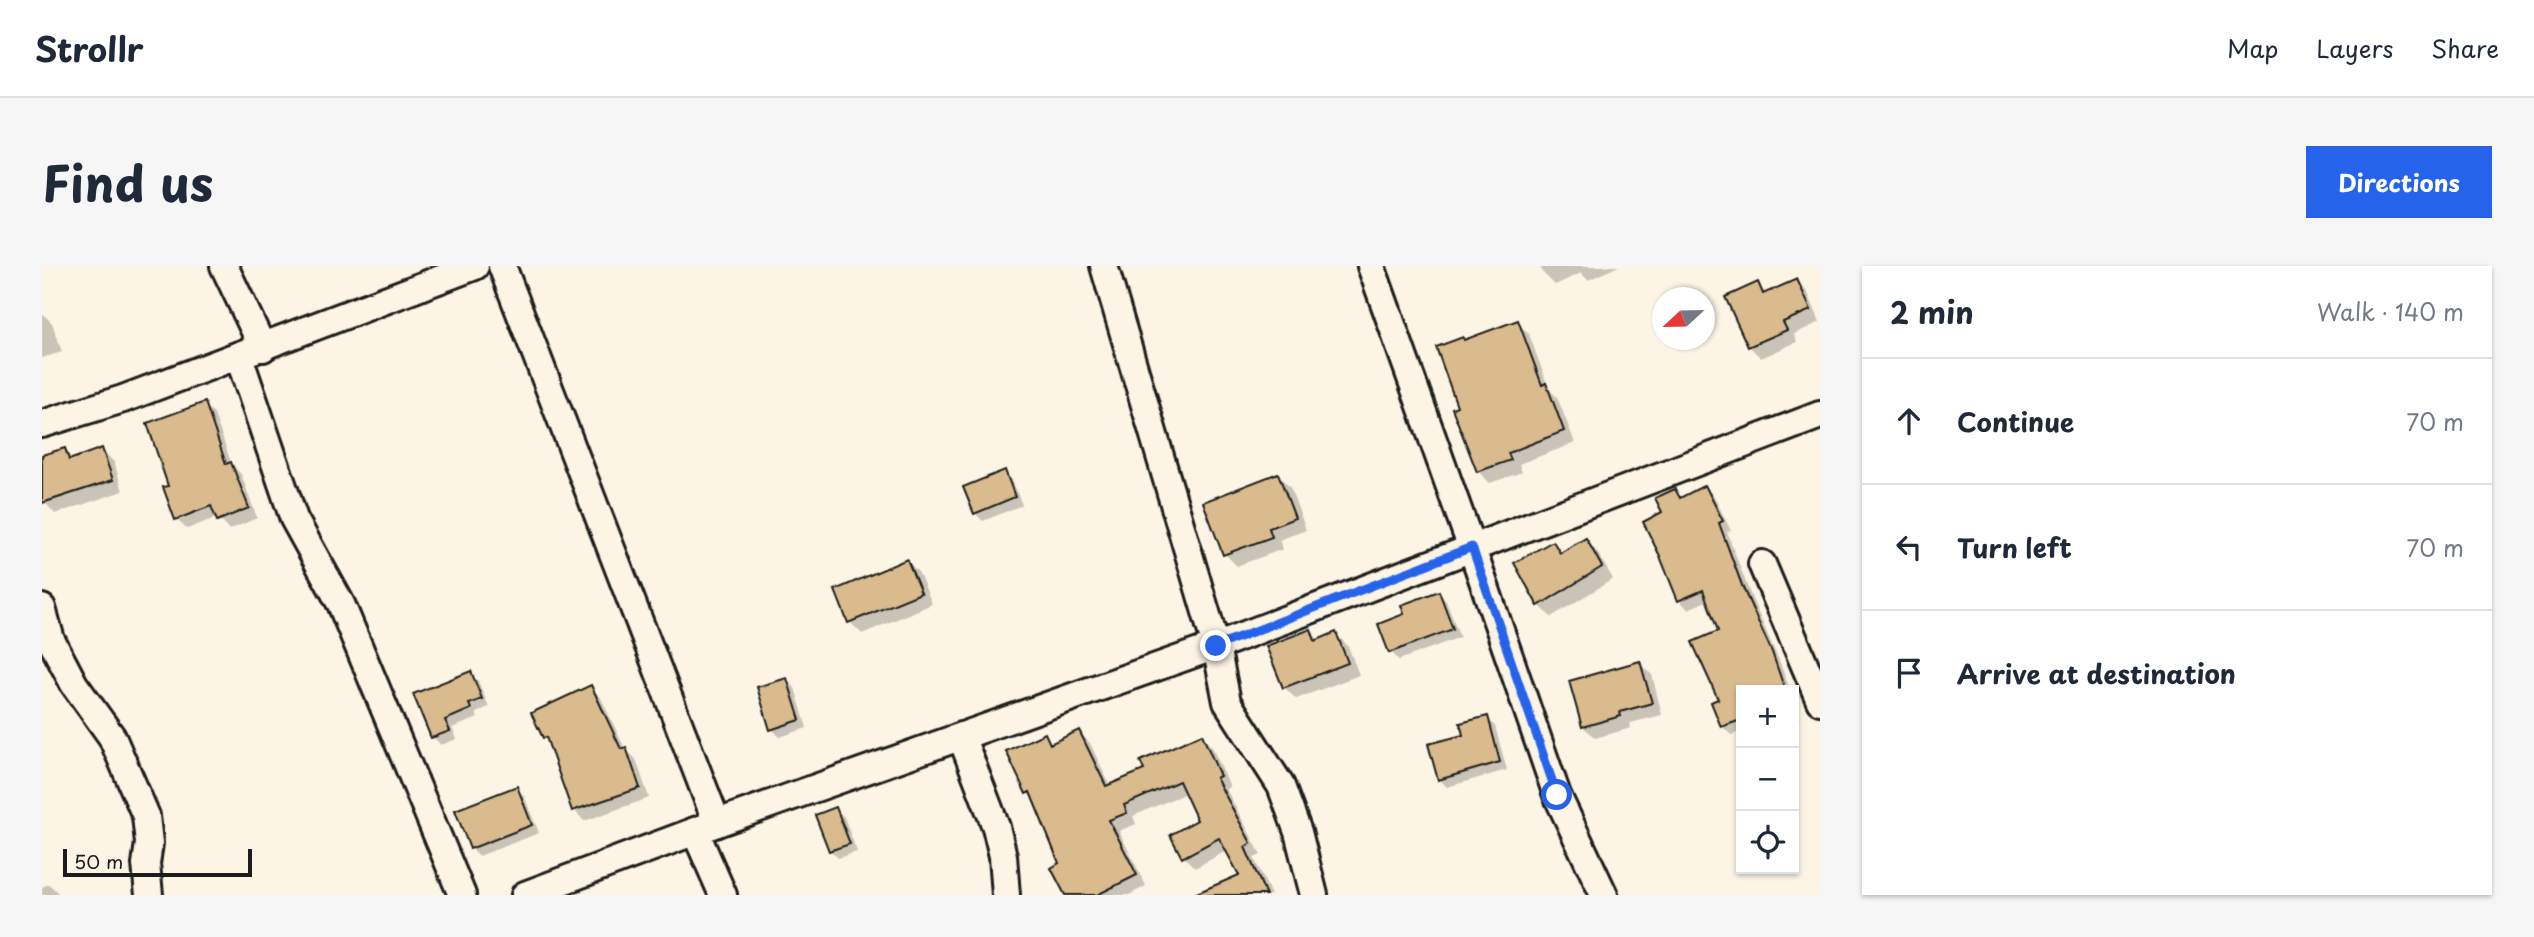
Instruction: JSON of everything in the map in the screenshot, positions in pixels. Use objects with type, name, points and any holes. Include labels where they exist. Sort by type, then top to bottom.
[{"type":"street","points":[[224,266],[263,348]]},
{"type":"street","points":[[42,424],[123,399],[239,357],[475,266]]},
{"type":"street","points":[[502,266],[706,827],[723,895]]},
{"type":"street","points":[[1104,266],[1216,646],[1227,702],[1281,786],[1298,832],[1314,895]]},
{"type":"street","points":[[1371,266],[1557,795],[1604,895]]},
{"type":"street","points":[[239,357],[294,519],[341,604],[462,895]]},
{"type":"street","points":[[525,895],[706,827],[1216,646],[1820,415]]},
{"type":"street","points":[[1762,564],[1820,701]]},
{"type":"street","points":[[42,608],[51,640],[74,684],[112,737],[146,816],[149,895]]},
{"type":"street","points":[[961,736],[996,827],[1003,856],[1006,895]]},
{"type":"building","points":[[1797,279],[1811,310],[1783,322],[1787,330],[1748,347],[1725,297],[1758,282],[1763,294]]},
{"type":"building","points":[[1518,320],[1542,385],[1546,383],[1564,431],[1508,453],[1511,460],[1477,472],[1452,408],[1457,406],[1436,347],[1463,337],[1464,340]]},
{"type":"building","points":[[205,402],[226,464],[231,462],[249,508],[217,521],[211,506],[175,520],[163,487],[168,486],[147,423]]},
{"type":"building","points":[[65,448],[69,460],[102,448],[113,480],[42,503],[42,455]]},
{"type":"building","points":[[1005,470],[1015,497],[974,514],[963,487]]},
{"type":"building","points":[[1278,473],[1295,518],[1269,528],[1272,537],[1223,555],[1203,502]]},
{"type":"building","points":[[1705,485],[1723,521],[1719,523],[1783,685],[1736,685],[1736,722],[1721,727],[1711,702],[1718,699],[1692,642],[1718,631],[1703,590],[1678,601],[1643,522],[1662,512],[1655,498],[1675,489],[1680,498]]},
{"type":"building","points":[[1586,538],[1602,567],[1538,606],[1514,563],[1553,541],[1560,553]]},
{"type":"building","points":[[907,559],[921,593],[848,623],[835,590]]},
{"type":"building","points":[[1439,591],[1453,629],[1389,653],[1378,624],[1404,614],[1401,605]]},
{"type":"building","points":[[1311,629],[1315,641],[1336,632],[1348,663],[1283,688],[1266,646]]},
{"type":"building","points":[[1640,661],[1652,703],[1620,712],[1621,716],[1582,727],[1569,681]]},
{"type":"building","points":[[471,671],[482,699],[469,704],[471,709],[445,720],[450,731],[431,738],[413,694]]},
{"type":"building","points":[[787,678],[800,720],[770,730],[757,687]]},
{"type":"building","points":[[591,685],[621,749],[626,747],[640,788],[572,811],[546,737],[543,738],[531,713]]},
{"type":"building","points":[[1488,716],[1500,762],[1438,780],[1428,744],[1463,735],[1460,723]]},
{"type":"building","points":[[1079,730],[1106,786],[1144,770],[1140,761],[1202,734],[1220,776],[1216,778],[1251,843],[1245,847],[1266,895],[1192,895],[1239,875],[1219,838],[1182,858],[1170,835],[1197,820],[1179,781],[1124,805],[1127,813],[1109,820],[1137,875],[1097,895],[1065,895],[1051,868],[1059,863],[1030,792],[1026,794],[1006,751],[1045,733],[1050,744]]},
{"type":"building","points":[[517,786],[532,825],[470,849],[455,810]]},
{"type":"building","points":[[836,807],[850,844],[829,851],[815,815]]},
{"type":"route","points":[[1216,646],[1472,547],[1557,795]]}]
